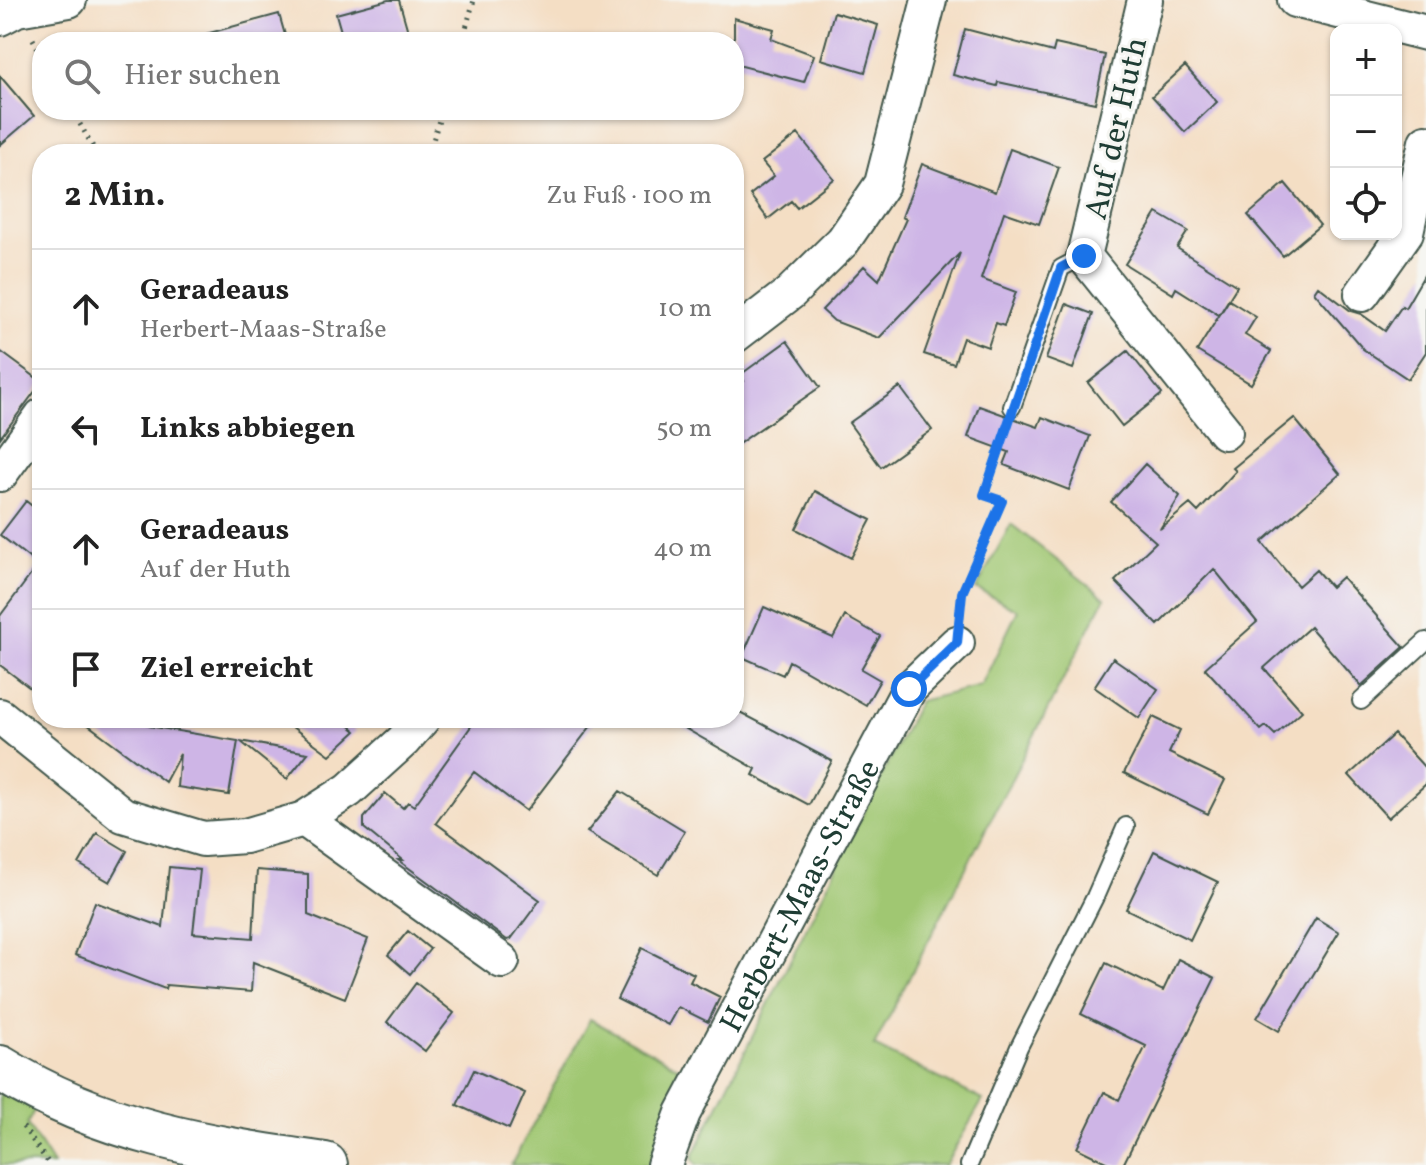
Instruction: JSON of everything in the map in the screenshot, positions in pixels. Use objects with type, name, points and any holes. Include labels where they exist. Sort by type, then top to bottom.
[{"type":"main road","points":[[0,1068],[89,1112],[150,1134],[206,1147],[325,1165]]},
{"type":"street","points":[[0,18],[17,9],[69,0]]},
{"type":"street","points":[[744,328],[790,293],[843,241],[882,184],[929,0]]},
{"type":"street","name":"Auf der Huth","points":[[1145,0],[1084,256],[1225,432]]},
{"type":"street","points":[[1295,0],[1426,33]]},
{"type":"street","points":[[1362,294],[1406,232],[1426,142]]},
{"type":"street","points":[[0,474],[32,436]]},
{"type":"street","name":"Herbert-Maas-Straße","points":[[664,1165],[683,1113],[909,689],[957,643]]},
{"type":"street","points":[[0,716],[123,815],[203,839],[245,836],[304,819],[349,790],[414,728]]},
{"type":"street","points":[[304,819],[502,961]]},
{"type":"lane","name":"Auf der Huth","points":[[1012,407],[1061,268],[1084,256]]},
{"type":"lane","points":[[1361,701],[1426,641]]},
{"type":"lane","points":[[969,1165],[1019,1047],[1095,897],[1126,826]]},
{"type":"path","points":[[465,32],[474,0]]},
{"type":"path","points":[[78,120],[91,144]]},
{"type":"path","points":[[432,144],[439,120]]},
{"type":"path","points":[[957,643],[962,593],[1002,501],[984,495],[1012,407]]},
{"type":"green space","points":[[1011,524],[1105,598],[874,1046],[983,1100],[945,1165],[697,1165],[692,1158],[919,701],[981,686],[1018,610],[976,589]]},
{"type":"green space","points":[[590,1019],[696,1077],[654,1165],[511,1165]]},
{"type":"green space","points":[[0,1068],[41,1097],[27,1124],[53,1165],[0,1165]]},
{"type":"building","points":[[399,0],[408,32],[341,32],[336,14]]},
{"type":"building","points":[[834,12],[878,25],[865,72],[821,59]]},
{"type":"building","points":[[279,14],[284,32],[213,32]]},
{"type":"building","points":[[734,18],[774,29],[771,39],[814,55],[804,82],[744,67],[744,32],[734,32]]},
{"type":"building","points":[[965,29],[1053,52],[1055,44],[1105,55],[1095,103],[953,75]]},
{"type":"building","points":[[1185,66],[1217,102],[1185,132],[1152,96]]},
{"type":"building","points":[[0,76],[32,114],[32,118],[0,145]]},
{"type":"building","points":[[798,134],[834,179],[797,208],[791,201],[768,219],[750,195],[774,176],[762,162]]},
{"type":"building","points":[[1010,149],[1059,167],[1039,224],[1004,212],[981,279],[1016,292],[1004,326],[996,323],[988,347],[963,338],[954,364],[924,354],[960,253],[879,338],[834,321],[822,310],[864,266],[879,280],[906,219],[902,217],[922,164],[995,192]]},
{"type":"building","points":[[1285,183],[1320,225],[1283,256],[1248,215]]},
{"type":"building","points":[[1157,213],[1188,231],[1177,248],[1237,286],[1219,315],[1176,288],[1173,294],[1125,264]]},
{"type":"building","points":[[1426,272],[1426,352],[1408,379],[1363,349],[1314,292],[1318,286],[1385,331],[1402,306],[1405,308]]},
{"type":"building","points":[[1229,300],[1256,317],[1245,335],[1271,351],[1251,384],[1197,351]]},
{"type":"building","points":[[1066,304],[1093,314],[1073,369],[1046,359]]},
{"type":"building","points":[[787,341],[820,387],[744,440],[744,372]]},
{"type":"building","points":[[0,351],[32,375],[32,395],[0,438]]},
{"type":"building","points":[[1128,351],[1162,394],[1122,426],[1088,383]]},
{"type":"building","points":[[900,387],[932,430],[881,467],[849,423]]},
{"type":"building","points":[[979,406],[1038,427],[1042,417],[1090,436],[1069,490],[1004,465],[1009,452],[968,437]]},
{"type":"building","points":[[1294,418],[1340,474],[1262,542],[1298,586],[1316,570],[1331,587],[1342,577],[1404,647],[1361,686],[1310,627],[1264,668],[1302,711],[1275,735],[1266,726],[1261,730],[1205,668],[1257,622],[1214,569],[1158,625],[1115,581],[1156,542],[1111,502],[1145,464],[1180,496],[1160,529],[1190,504],[1198,512],[1236,471],[1233,468]]},
{"type":"building","points":[[815,491],[871,520],[851,558],[796,529]]},
{"type":"building","points":[[26,501],[32,506],[32,560],[0,535]]},
{"type":"building","points":[[32,573],[32,689],[0,665],[0,616]]},
{"type":"building","points":[[764,607],[833,638],[845,616],[880,636],[861,669],[880,680],[866,705],[789,661],[783,675],[744,658]]},
{"type":"building","points":[[1113,658],[1158,689],[1139,718],[1094,687]]},
{"type":"building","points":[[744,714],[832,761],[809,805],[753,775],[756,769],[684,728],[744,728]]},
{"type":"building","points":[[1153,717],[1180,730],[1169,753],[1225,780],[1208,814],[1124,773]]},
{"type":"building","points":[[92,728],[161,728],[238,741],[229,795],[177,787],[180,754],[165,782]]},
{"type":"building","points":[[294,728],[352,728],[356,731],[330,755]]},
{"type":"building","points":[[470,728],[589,728],[526,811],[474,772],[436,823],[540,900],[511,939],[507,940],[398,860],[403,860],[364,828],[364,818],[385,793],[403,808],[408,802],[414,806]]},
{"type":"building","points":[[1394,734],[1426,769],[1426,784],[1388,818],[1349,775]]},
{"type":"building","points":[[240,741],[308,753],[287,779]]},
{"type":"building","points":[[620,791],[685,831],[658,875],[587,832]]},
{"type":"building","points":[[97,833],[127,851],[110,882],[79,864]]},
{"type":"building","points":[[1154,851],[1218,882],[1190,940],[1126,909]]},
{"type":"building","points":[[169,867],[200,870],[193,933],[253,938],[257,870],[308,874],[308,915],[368,939],[345,998],[253,962],[251,992],[166,985],[165,989],[75,955],[95,902],[163,927]]},
{"type":"building","points":[[1316,918],[1339,932],[1279,1031],[1257,1018]]},
{"type":"building","points":[[408,931],[430,949],[410,974],[388,955]]},
{"type":"building","points":[[642,948],[694,974],[690,982],[720,997],[708,1022],[678,1007],[668,1025],[617,999]]},
{"type":"building","points":[[1178,959],[1215,978],[1123,1165],[1112,1165],[1077,1148],[1104,1092],[1119,1100],[1146,1046],[1081,1014],[1106,963],[1163,991]]},
{"type":"building","points":[[416,983],[454,1013],[425,1051],[387,1022]]},
{"type":"building","points":[[474,1070],[525,1093],[509,1129],[457,1105]]},
{"type":"route","points":[[909,689],[957,643],[962,593],[1002,501],[984,495],[1012,407],[1061,268],[1084,256]]}]
